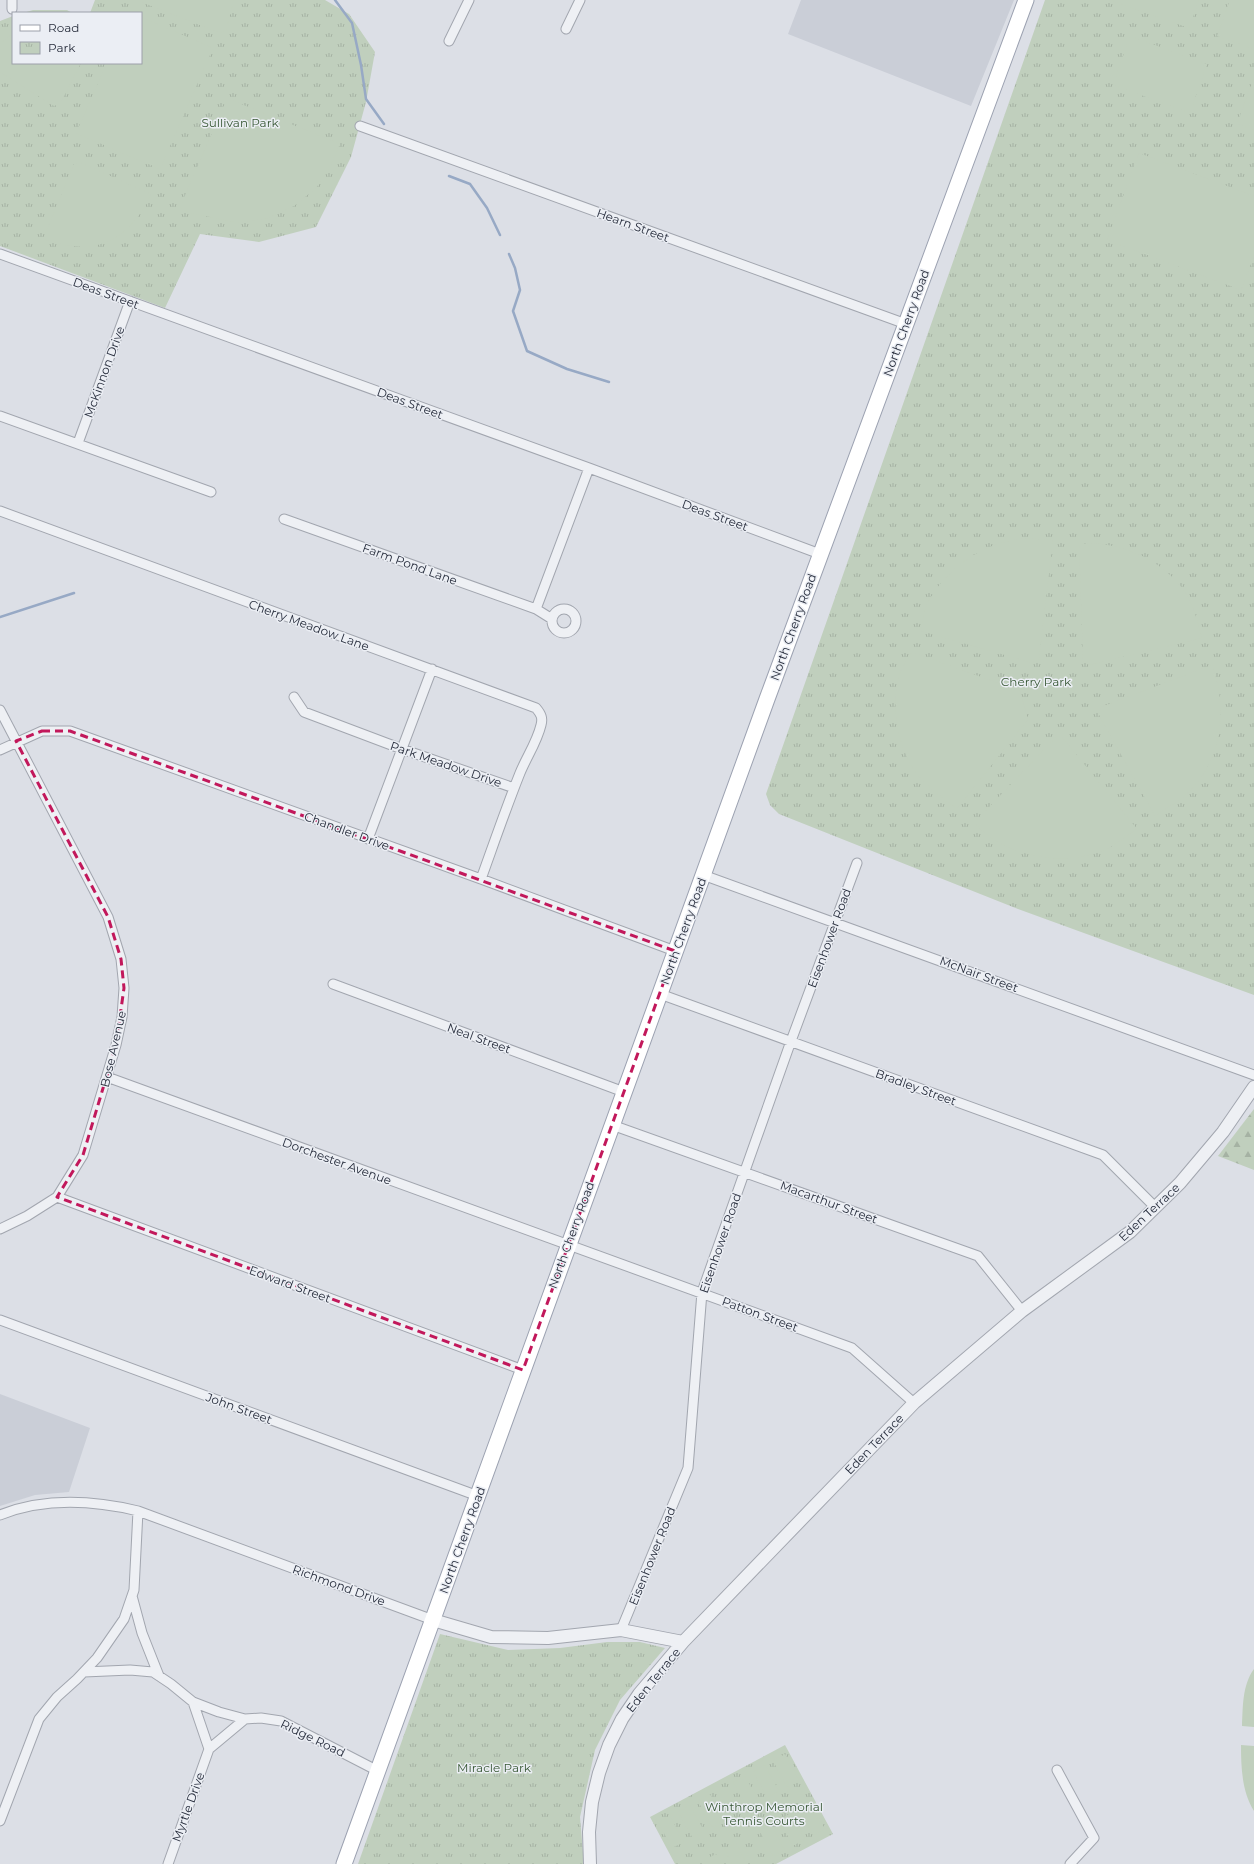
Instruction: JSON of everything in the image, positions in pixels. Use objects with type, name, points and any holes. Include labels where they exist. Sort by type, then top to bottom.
[{"type":"main road","name":"North Cherry Road","points":[[344,1864],[568,1244],[820,554],[1026,0]]},
{"type":"street","points":[[449,41],[469,0]]},
{"type":"street","points":[[566,29],[580,0]]},
{"type":"street","name":"Hearn Street","points":[[360,126],[906,324]]},
{"type":"street","name":"Deas Street","points":[[0,254],[589,468],[820,554]]},
{"type":"street","name":"McKinnon Drive","points":[[78,443],[130,301]]},
{"type":"street","points":[[0,416],[211,492]]},
{"type":"street","points":[[536,609],[589,468]]},
{"type":"street","name":"Cherry Meadow Lane","points":[[0,511],[532,706],[540,713],[541,725],[514,788]]},
{"type":"street","name":"Farm Pond Lane","points":[[284,519],[536,609],[552,619]]},
{"type":"street","points":[[368,839],[432,670]]},
{"type":"street","name":"Park Meadow Drive","points":[[294,697],[304,712],[402,749],[514,788],[481,879]]},
{"type":"street","name":"Bose Avenue","points":[[0,710],[108,917],[121,959],[124,988],[122,1017],[107,1077],[83,1155],[57,1197],[27,1216],[0,1228]]},
{"type":"street","name":"Chandler Drive","points":[[0,750],[16,741],[42,731],[70,731],[481,879],[675,951]]},
{"type":"street","name":"Eisenhower Road","points":[[621,1630],[688,1468],[702,1292],[744,1171],[857,863]]},
{"type":"street","name":"McNair Street","points":[[703,875],[1254,1075]]},
{"type":"street","name":"Neal Street","points":[[333,984],[624,1092]]},
{"type":"street","name":"Bradley Street","points":[[660,994],[1103,1156],[1155,1207]]},
{"type":"street","name":"Dorchester Avenue","points":[[107,1077],[568,1244]]},
{"type":"street","name":"Eden Terrace","points":[[590,1864],[589,1832],[592,1802],[599,1773],[609,1745],[622,1719],[639,1694],[683,1642],[914,1403],[1022,1311],[1130,1232],[1180,1184],[1224,1132],[1254,1087]]},
{"type":"street","name":"Macarthur Street","points":[[612,1125],[978,1256],[1022,1311]]},
{"type":"street","name":"Edward Street","points":[[57,1197],[523,1370]]},
{"type":"street","name":"Patton Street","points":[[568,1244],[852,1348],[914,1403]]},
{"type":"street","name":"John Street","points":[[0,1320],[478,1496]]},
{"type":"street","name":"Richmond Drive","points":[[0,1515],[32,1506],[59,1502],[106,1504],[138,1511],[433,1620],[491,1637],[548,1638],[621,1630],[683,1642]]},
{"type":"street","points":[[0,1821],[39,1719],[57,1697],[97,1658],[124,1618],[132,1595],[138,1511]]},
{"type":"street","points":[[132,1595],[142,1633],[159,1676]]},
{"type":"street","name":"Ridge Road","points":[[84,1672],[130,1670],[153,1672],[193,1702],[245,1719],[261,1718],[281,1721],[378,1771]]},
{"type":"street","points":[[193,1702],[209,1749],[245,1719]]},
{"type":"street","name":"Myrtle Drive","points":[[168,1864],[209,1749]]},
{"type":"street","points":[[1057,1770],[1094,1838],[1070,1864]]},
{"type":"highlighted area","points":[[42,731],[70,731],[675,951],[523,1370],[57,1197],[83,1155],[116,1045],[124,988],[121,959],[108,917],[16,741]]},
{"type":"shaded area","points":[[801,0],[1014,0],[971,106],[788,34]]},
{"type":"shaded area","points":[[0,1394],[90,1428],[69,1492],[35,1495],[0,1506]]},
{"type":"green space","name":"Sullivan Park","points":[[95,0],[325,0],[349,14],[375,52],[366,102],[351,157],[316,227],[259,242],[200,234],[165,308],[0,246],[0,21],[12,16],[12,64],[142,64],[142,12],[90,12]]},
{"type":"green space","points":[[136,0],[234,0],[226,30],[220,33]]},
{"type":"green space","name":"Cherry Park","points":[[1045,0],[1254,0],[1254,995],[1018,909],[779,814],[770,805],[766,794]]},
{"type":"green space","points":[[1110,0],[1199,0],[1189,28]]},
{"type":"green space","points":[[1230,0],[1254,0],[1254,49],[1217,36]]},
{"type":"green space","points":[[33,10],[67,10],[70,12],[26,12]]},
{"type":"green space","points":[[142,17],[213,48],[160,169],[76,133],[107,64],[142,64]]},
{"type":"green space","points":[[12,34],[12,64],[80,64],[60,104],[54,106],[0,72],[0,44]]},
{"type":"green space","points":[[1130,36],[1207,64],[1190,113],[1113,85]]},
{"type":"green space","points":[[1254,77],[1254,130],[1237,124]]},
{"type":"green space","points":[[231,100],[340,144],[329,169],[316,188],[294,206],[268,218],[240,223],[190,213],[180,207],[225,103]]},
{"type":"green space","points":[[1139,153],[1254,196],[1254,256],[1241,290],[1107,240]]},
{"type":"green space","points":[[79,162],[151,194],[142,211],[132,224],[120,235],[108,242],[94,246],[62,244],[43,239],[74,164]]},
{"type":"green space","points":[[1022,538],[1053,540],[1039,659],[1033,663],[921,631],[924,613],[928,602],[943,581],[952,572],[973,555],[984,549]]},
{"type":"green space","points":[[1093,543],[1132,552],[1156,564],[1166,572],[1176,581],[1188,597],[1202,638],[1089,665],[1083,661],[1079,544]]},
{"type":"green space","points":[[912,652],[1020,691],[1028,719],[957,809],[918,776],[908,760],[903,748],[897,725],[897,688],[900,673]]},
{"type":"green space","points":[[1212,665],[1220,701],[1218,737],[1213,754],[1206,771],[1195,786],[1181,799],[1155,816],[1098,713],[1101,707]]},
{"type":"green space","points":[[1056,737],[1062,737],[1137,829],[1109,848],[1081,857],[1051,858],[1037,856],[996,841],[974,823]]},
{"type":"green space","points":[[1254,1109],[1254,1170],[1218,1156]]},
{"type":"green space","name":"Miracle Park","points":[[440,1634],[508,1650],[560,1648],[607,1642],[640,1642],[665,1648],[620,1700],[595,1750],[580,1817],[584,1864],[358,1864]]},
{"type":"green space","points":[[1254,1669],[1254,1727],[1242,1726],[1245,1689]]},
{"type":"green space","name":"Winthrop Memorial Tennis Courts","points":[[785,1745],[833,1834],[776,1864],[675,1864],[650,1817]]},
{"type":"green space","points":[[1241,1745],[1254,1746],[1254,1811],[1245,1788],[1242,1771]]},
{"type":"green space","points":[[785,1754],[799,1780],[787,1787],[773,1761]]},
{"type":"green space","points":[[765,1765],[779,1791],[767,1797],[753,1772]]},
{"type":"green space","points":[[745,1776],[759,1802],[747,1808],[733,1782]]},
{"type":"green space","points":[[710,1794],[724,1820],[712,1827],[698,1801]]},
{"type":"green space","points":[[811,1803],[825,1829],[813,1835],[799,1809]]},
{"type":"green space","points":[[690,1805],[704,1831],[692,1837],[678,1812]]},
{"type":"green space","points":[[791,1813],[805,1839],[793,1846],[779,1820]]},
{"type":"green space","points":[[670,1816],[684,1842],[672,1848],[658,1822]]},
{"type":"green space","points":[[771,1824],[785,1850],[773,1856],[759,1830]]},
{"type":"green space","points":[[736,1843],[747,1864],[732,1864],[724,1849]]},
{"type":"green space","points":[[716,1854],[722,1864],[706,1864],[704,1860]]},
{"type":"waterway","points":[[335,0],[352,23],[361,65],[366,99],[384,124]]},
{"type":"waterway","points":[[449,176],[470,184],[487,208],[500,235]]},
{"type":"waterway","points":[[509,254],[515,268],[520,290],[513,311],[527,351],[567,369],[609,382]]},
{"type":"waterway","points":[[0,617],[74,593]]}]
